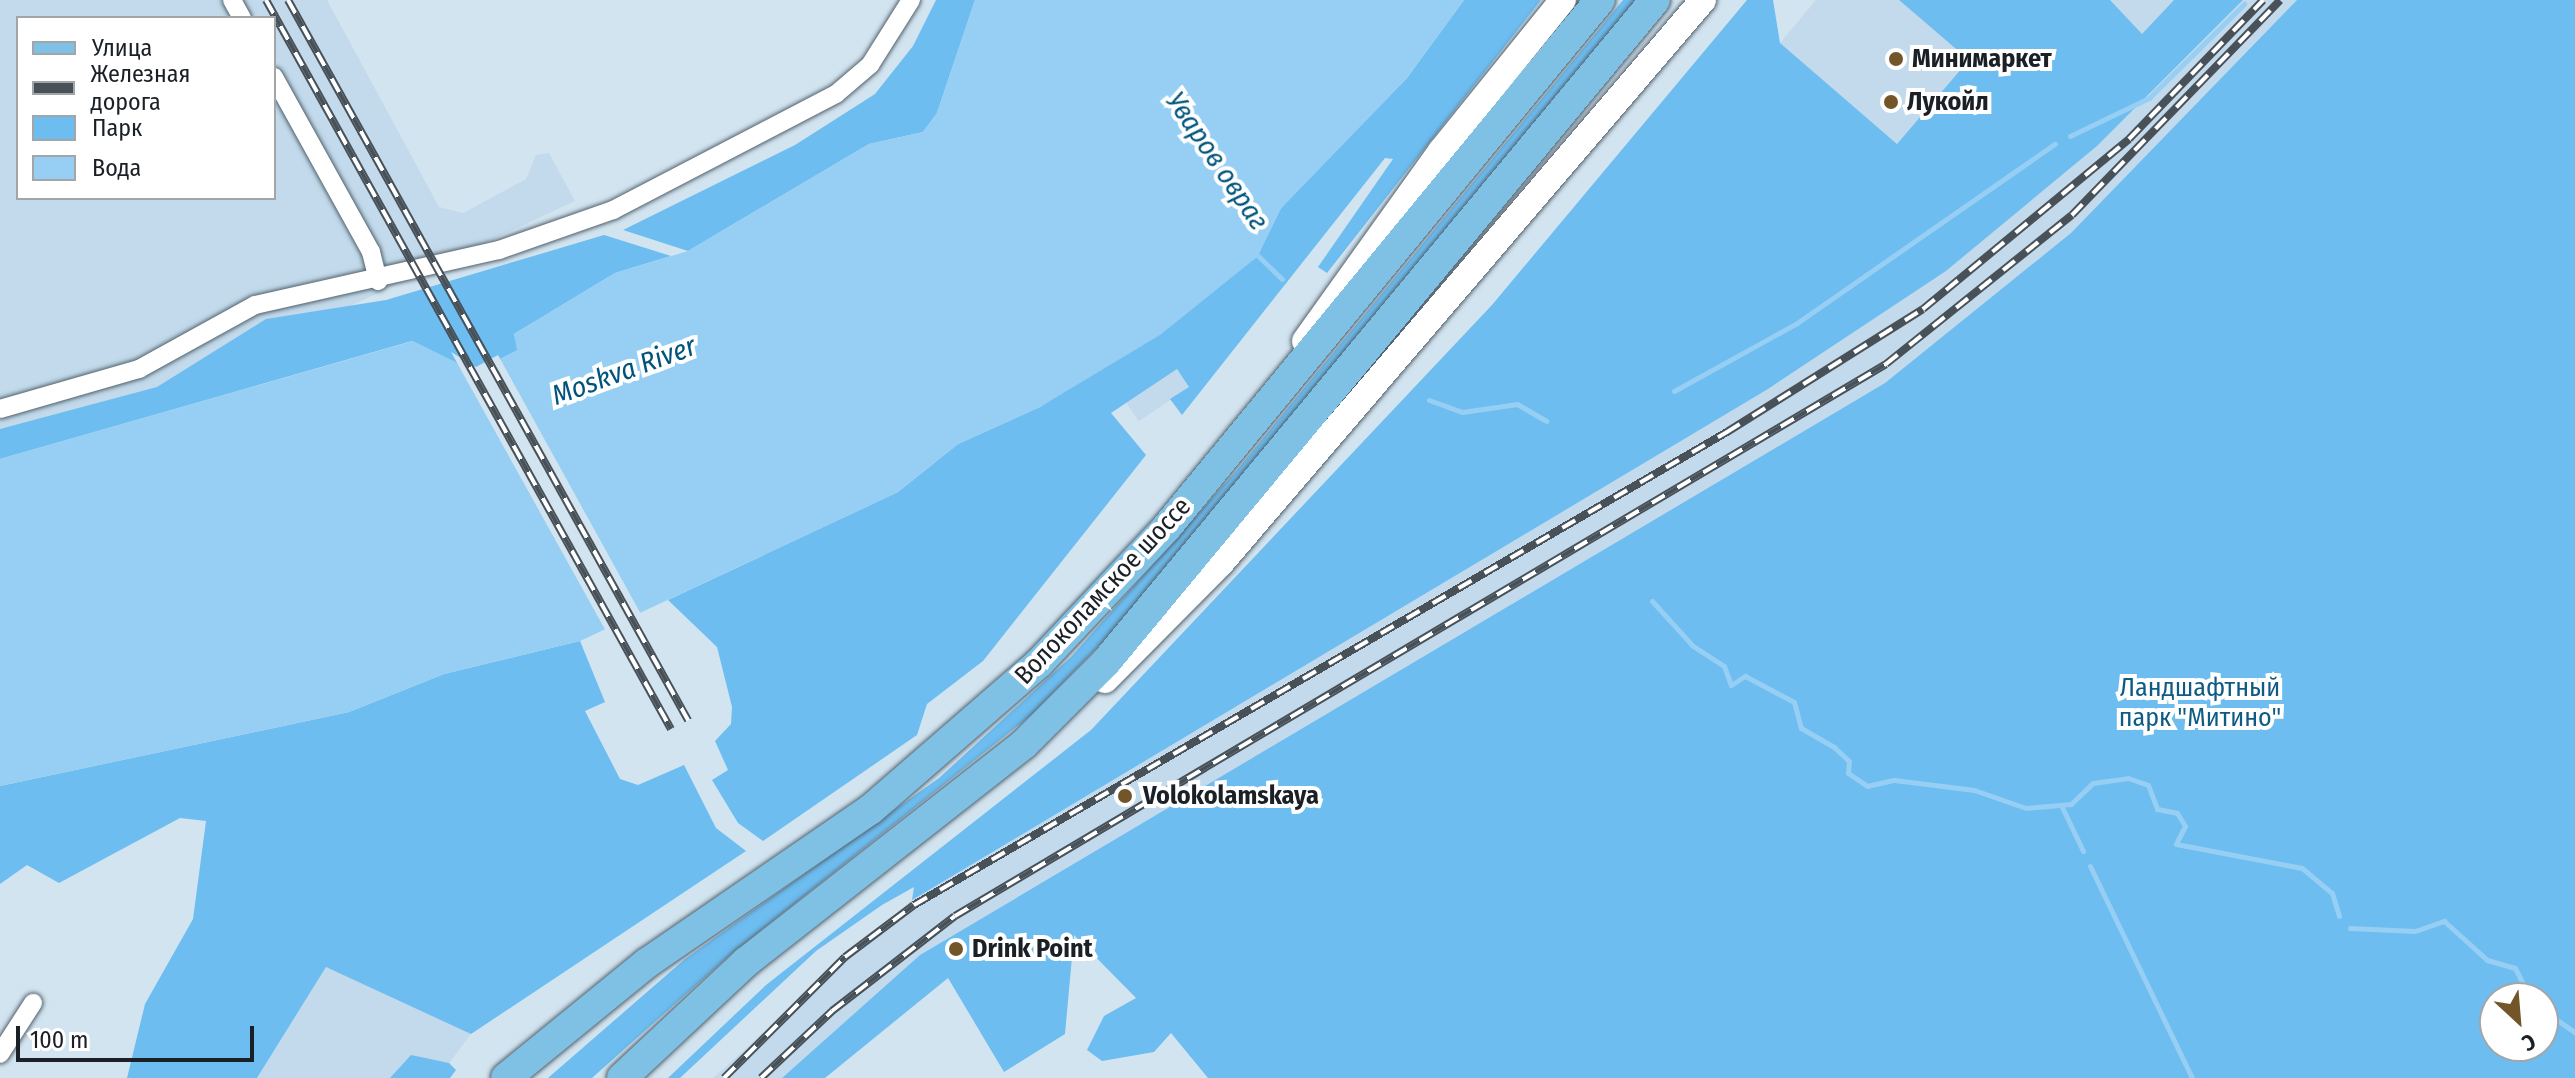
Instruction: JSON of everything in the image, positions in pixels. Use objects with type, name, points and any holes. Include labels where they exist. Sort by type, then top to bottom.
[{"type":"main road","points":[[1281,388],[1337,292],[1563,0]]},
{"type":"main road","name":"Волоколамское шоссе","points":[[506,1078],[647,963],[870,810],[993,707],[1126,573],[1600,0]]},
{"type":"main road","name":"Волоколамское шоссе","points":[[1024,744],[1160,601],[1655,0]]},
{"type":"main road","name":"Волоколамское шоссе","points":[[622,1078],[746,962],[1122,665],[1221,563],[1623,98],[1703,0]]},
{"type":"street","points":[[0,409],[139,369],[255,305],[378,281],[558,233],[792,120],[870,65],[911,0]]},
{"type":"street","points":[[276,81],[371,252],[378,281]]},
{"type":"street","points":[[0,1054],[33,1003]]},
{"type":"shaded area","points":[[0,0],[327,0],[439,207],[463,213],[526,179],[536,155],[549,153],[575,201],[155,397],[0,448]]},
{"type":"shaded area","name":"Лукойл","points":[[1816,0],[1899,0],[1970,60],[1897,144],[1780,43]]},
{"type":"shaded area","points":[[2110,0],[2174,0],[2142,35]]},
{"type":"shaded area","points":[[2243,0],[2297,0],[2071,233],[1885,383],[920,955],[782,1078],[713,1078],[923,890],[1768,389],[1946,271],[2097,146]]},
{"type":"shaded area","points":[[1177,369],[1189,387],[1139,421],[1126,403]]},
{"type":"shaded area","points":[[326,967],[426,1009],[471,1034],[438,1078],[257,1078]]},
{"type":"green space","points":[[936,0],[975,0],[937,113],[923,132],[869,144],[688,251],[623,230],[795,145],[875,94],[913,46]]},
{"type":"green space","points":[[1464,0],[1541,0],[1327,273],[1318,267],[1393,159],[1385,158],[1182,415],[1170,399],[1189,387],[1177,369],[1111,413],[1146,455],[983,661],[927,704],[917,735],[763,841],[738,823],[712,780],[728,770],[715,741],[731,724],[732,707],[717,647],[668,600],[898,492],[958,444],[1040,407],[1257,257],[1281,208],[1407,78]]},
{"type":"green space","points":[[1623,0],[1637,0],[1122,622],[1030,716],[730,955],[592,1078],[548,1078],[685,959],[939,778],[1071,657],[1237,470]]},
{"type":"green space","points":[[1747,0],[1773,0],[1780,43],[1897,144],[1969,60],[1899,0],[2110,0],[2142,34],[2174,0],[2243,0],[2097,146],[1946,271],[1768,389],[912,900],[914,887],[882,905],[816,951],[680,1078],[668,1078],[766,985],[1091,730],[1492,305]]},
{"type":"green space","name":"Ландшафтный парк \"Митино\"","points":[[2297,0],[2575,0],[2575,1078],[1208,1078],[1171,1033],[1154,1052],[1102,1061],[1087,1050],[1104,1016],[1136,998],[1074,935],[1065,1034],[1004,1072],[948,978],[825,1078],[782,1078],[920,955],[1885,383],[2071,233]]},
{"type":"green space","points":[[604,235],[671,256],[615,273],[514,334],[518,350],[475,372],[412,341],[0,459],[0,429],[157,387],[266,319],[386,300]]},
{"type":"green space","points":[[580,641],[605,702],[585,711],[620,779],[638,785],[684,765],[716,828],[746,851],[471,1034],[326,967],[257,1078],[127,1078],[145,1004],[193,919],[206,821],[180,818],[59,883],[27,865],[0,884],[0,786],[349,712],[444,674]]},
{"type":"green space","points":[[411,1055],[449,1063],[456,1070],[450,1078],[390,1078]]},
{"type":"water","name":"Moskva River","points":[[975,0],[1464,0],[1407,78],[1281,208],[1257,257],[1160,335],[1040,407],[958,444],[898,492],[580,641],[444,674],[349,712],[0,786],[0,459],[413,341],[475,372],[517,350],[514,334],[615,273],[688,251],[869,144],[923,132],[937,113]]},
{"type":"pier","points":[[451,352],[476,367],[498,355],[642,616],[607,633]]},
{"type":"waterway","points":[[2070,136],[2149,98],[2244,4]]},
{"type":"waterway","points":[[1674,391],[1797,323],[2055,144]]},
{"type":"waterway","name":"Уваров овраг","points":[[1254,252],[1282,279]]},
{"type":"waterway","name":"Уваров овраг","points":[[1429,400],[1462,412],[1517,404],[1547,421]]},
{"type":"waterway","name":"Уваров овраг","points":[[1652,601],[1693,646],[1724,666],[1731,685],[1745,676],[1794,702],[1801,728],[1835,748],[1849,761],[1848,773],[1867,786],[1894,780],[1974,790],[2026,808],[2071,804],[2093,783],[2128,778],[2148,785],[2157,809],[2177,813],[2185,826],[2176,844],[2302,868],[2332,893],[2339,916]]},
{"type":"waterway","points":[[2061,805],[2083,851]]},
{"type":"waterway","points":[[2090,866],[2192,1078]]},
{"type":"waterway","name":"Уваров овраг","points":[[2350,928],[2415,931],[2444,921],[2487,960],[2515,968],[2522,982]]},
{"type":"waterway","name":"Уваров овраг","points":[[2559,1021],[2575,1032]]},
{"type":"railway","points":[[266,0],[275,16]]},
{"type":"railway","points":[[288,0],[688,720]]},
{"type":"railway","points":[[724,1078],[845,957],[914,905],[1727,432],[1923,309],[2129,139],[2263,0]]},
{"type":"railway","points":[[761,1078],[832,1011],[955,916],[1886,364],[2072,215],[2280,0]]},
{"type":"railway","points":[[276,18],[671,729]]},
{"type":"place","name":"Минимаркет","points":[[1896,59]]},
{"type":"place","name":"Лукойл","points":[[1891,102]]},
{"type":"place","name":"Volokolamskaya","points":[[1125,796]]},
{"type":"place","name":"Drink Point","points":[[956,949]]}]
